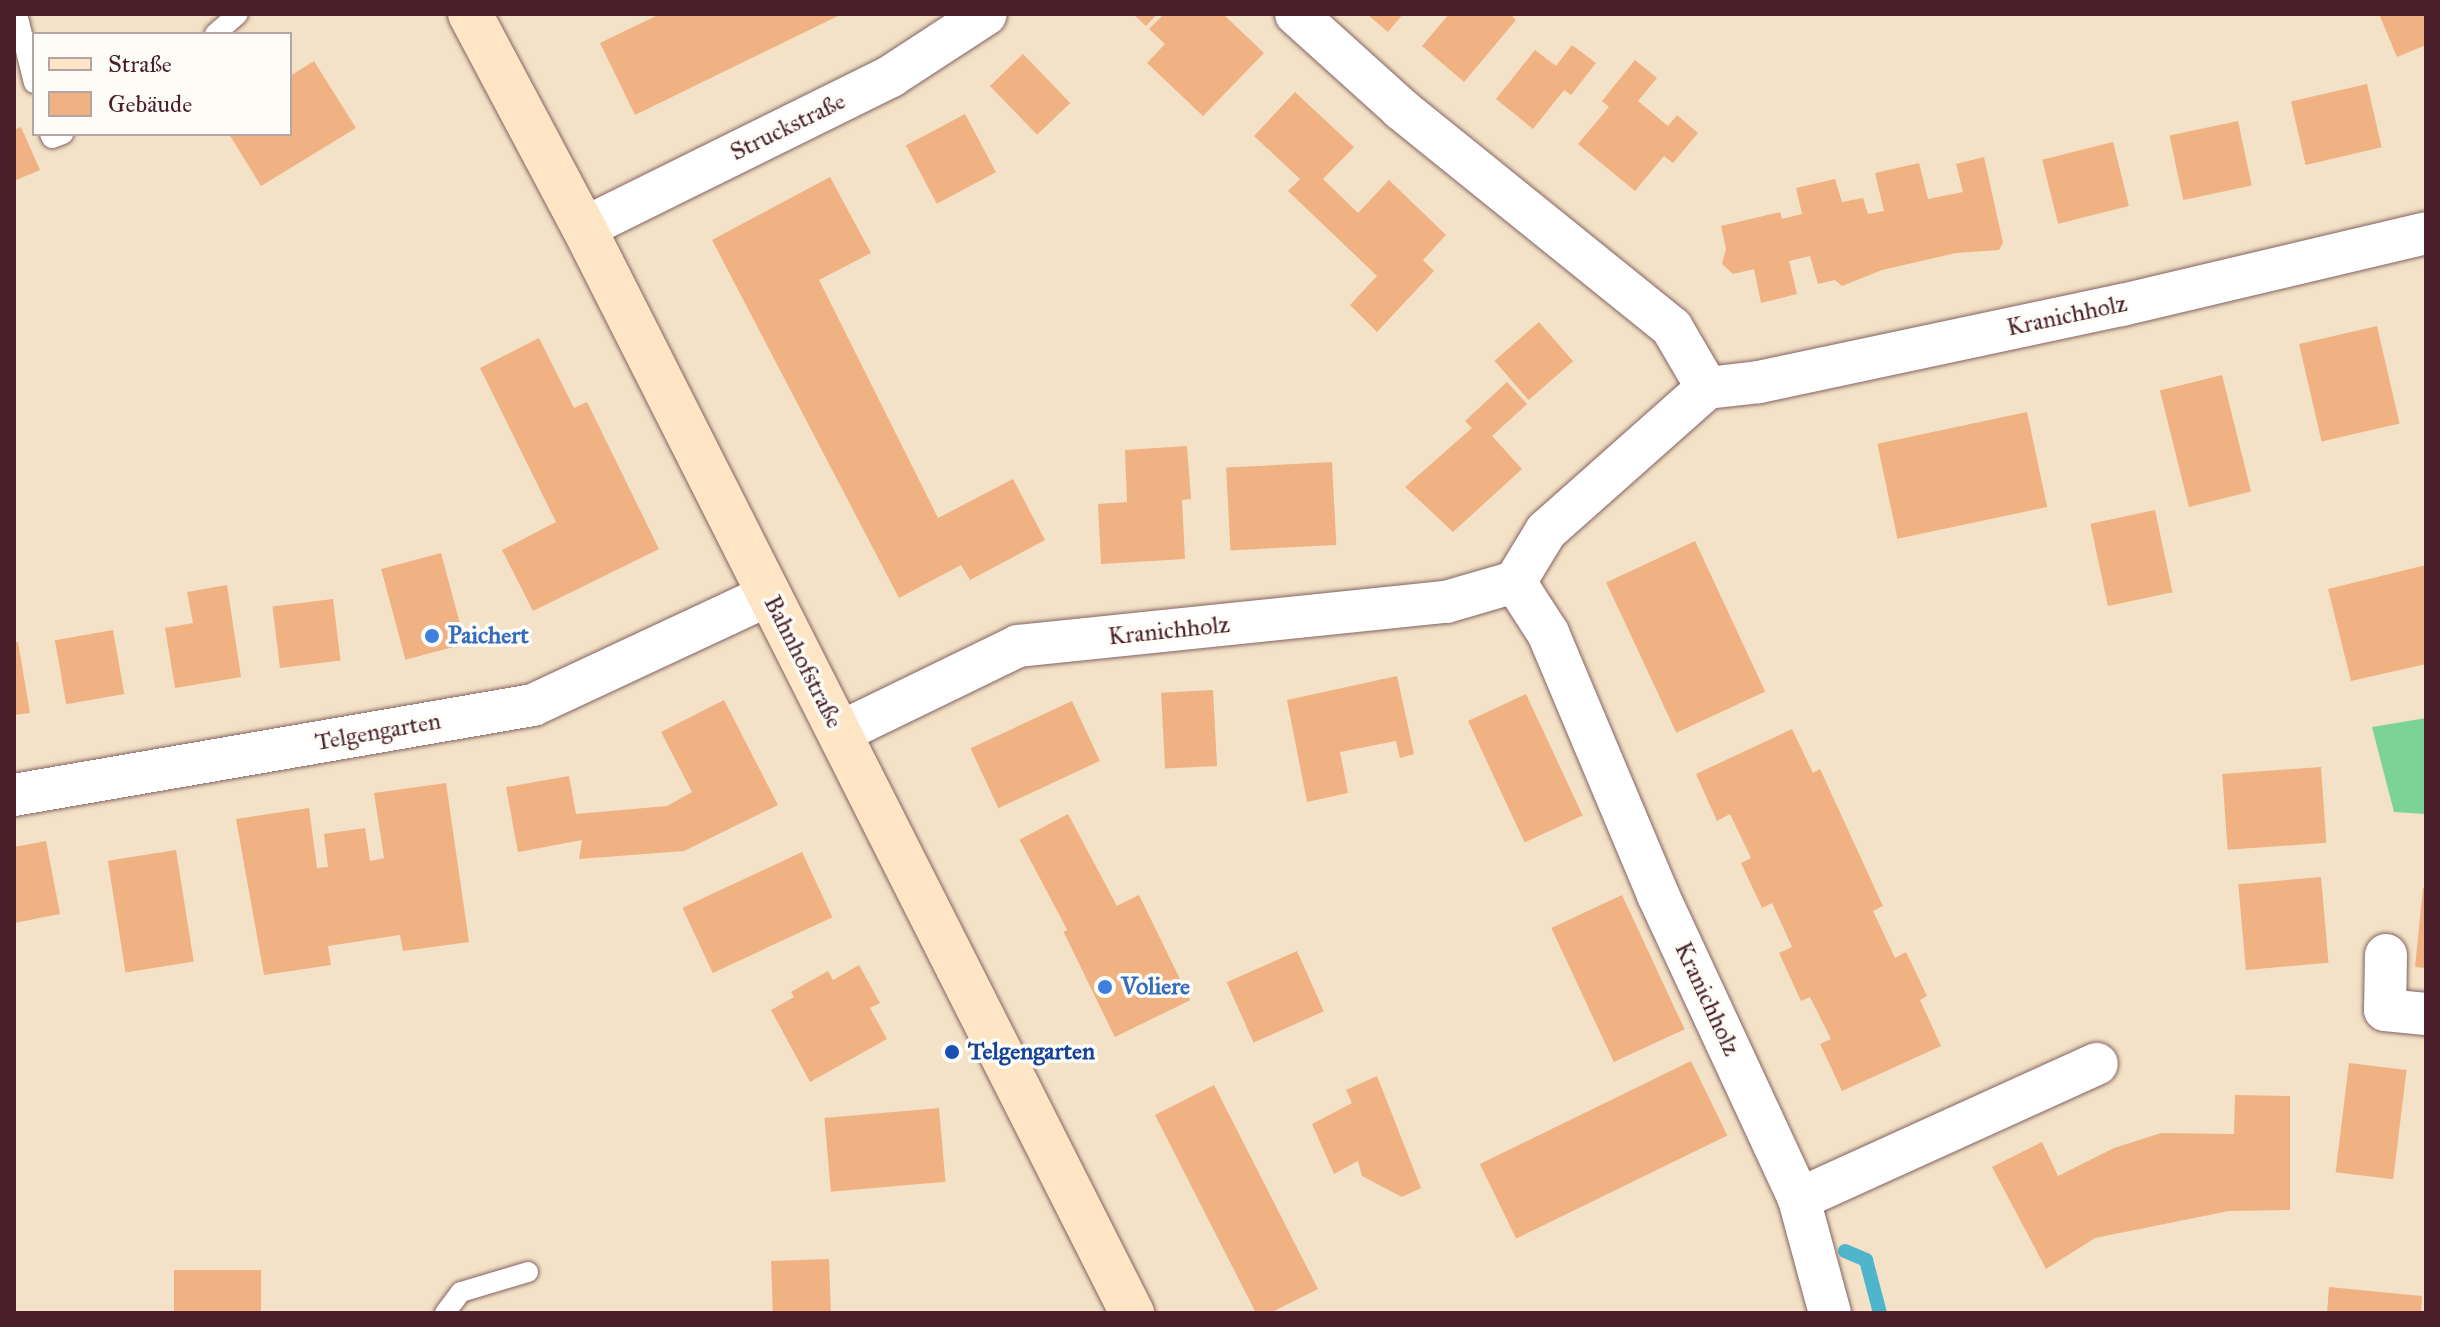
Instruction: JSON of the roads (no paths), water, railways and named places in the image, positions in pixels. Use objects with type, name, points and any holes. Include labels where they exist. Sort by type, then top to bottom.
[{"type":"main road","name":"Bahnhofstraße","points":[[470,14],[584,228],[1132,1313]]},
{"type":"street","name":"Struckstraße","points":[[584,228],[891,76],[986,14]]},
{"type":"street","points":[[1296,14],[1401,109],[1672,328],[1707,388],[1546,531],[1515,582]]},
{"type":"street","name":"Kranichholz","points":[[1707,388],[1759,382],[2122,305],[2426,233]]},
{"type":"street","name":"Kranichholz","points":[[839,733],[1018,646],[1446,602],[1515,582],[1548,633],[1658,895],[1799,1199],[1830,1313]]},
{"type":"street","name":"Telgengarten","points":[[14,795],[533,705],[769,595]]},
{"type":"street","points":[[2386,955],[2385,1010],[2426,1014]]},
{"type":"street","points":[[1799,1199],[2097,1064]]},
{"type":"lane","points":[[17,14],[32,75]]},
{"type":"lane","points":[[217,32],[238,14]]},
{"type":"lane","points":[[445,1313],[461,1292],[484,1281],[528,1272]]},
{"type":"waterway","points":[[1845,1251],[1866,1260],[1880,1313]]},
{"type":"place","name":"Paichert","points":[[432,636]]},
{"type":"place","name":"Voliere","points":[[1105,987]]},
{"type":"place","name":"Telgengarten","points":[[952,1052]]}]
